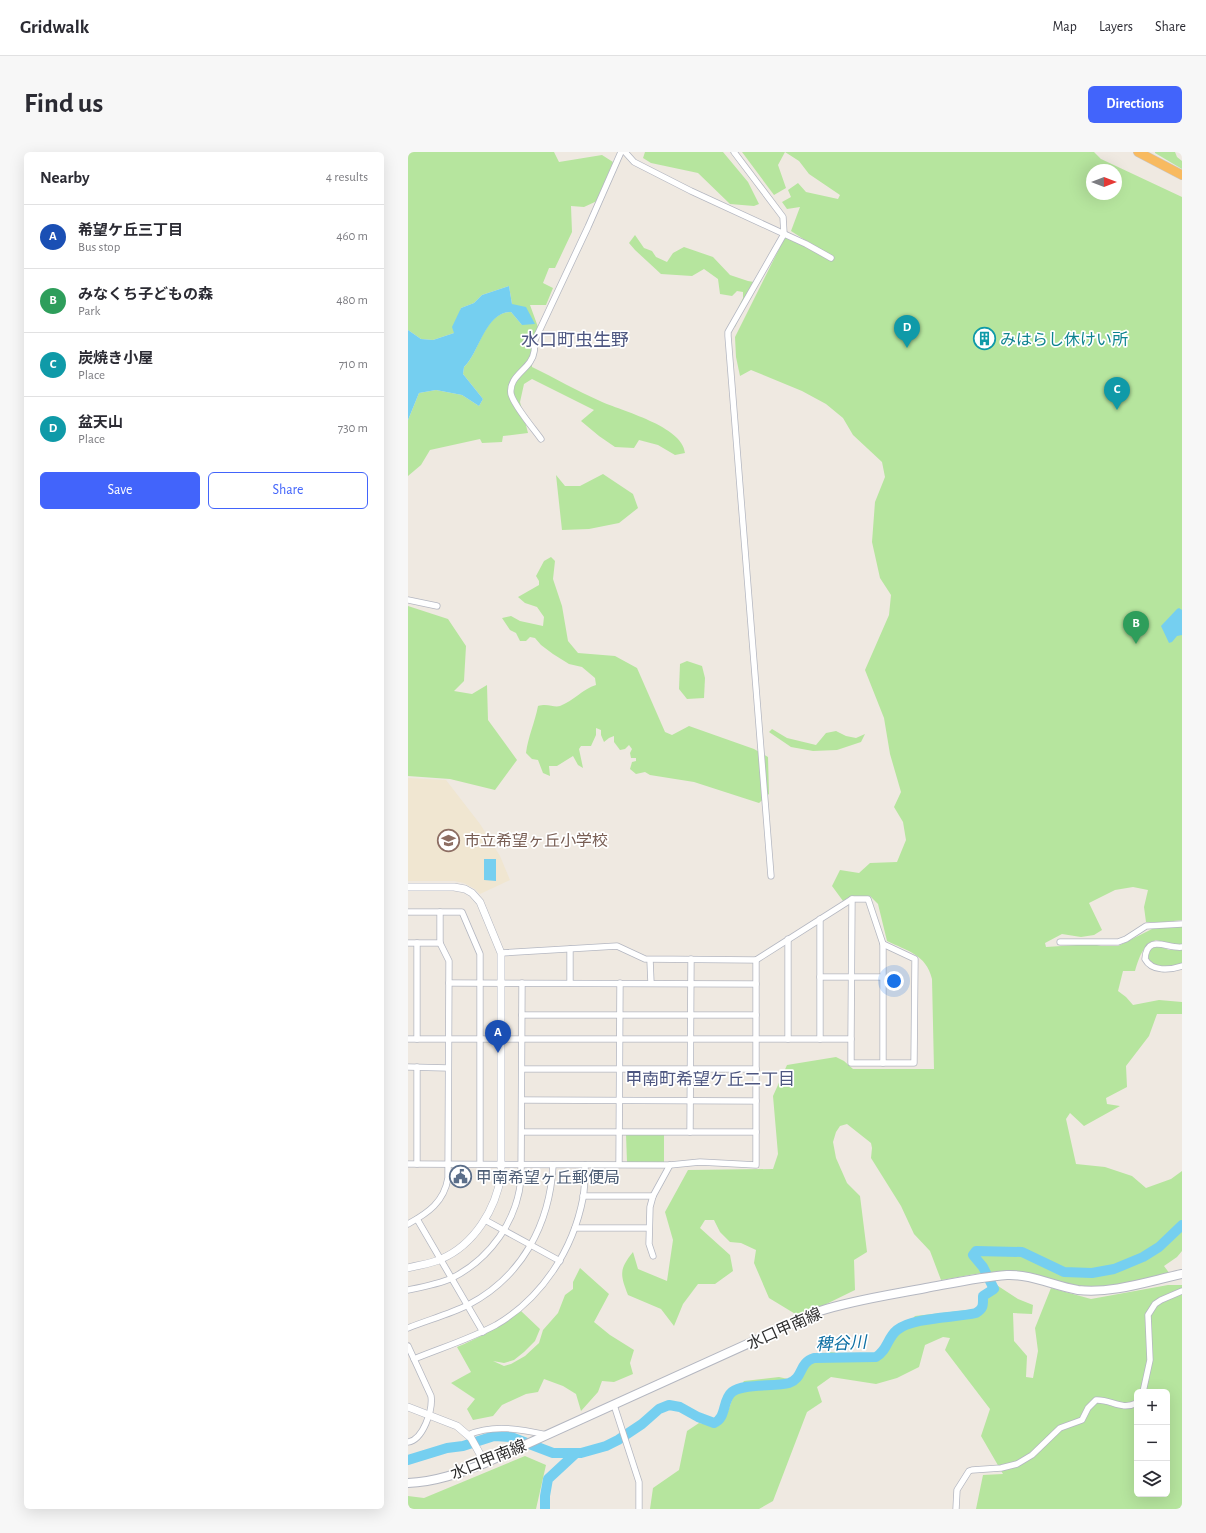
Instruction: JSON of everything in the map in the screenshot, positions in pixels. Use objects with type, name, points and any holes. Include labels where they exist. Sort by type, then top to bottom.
[{"type":"highway","points":[[1138,152],[1182,175]]},
{"type":"main road","name":"水口甲南線","points":[[408,1483],[420,1483],[458,1474],[485,1463],[820,1311],[845,1303],[998,1276],[1025,1276],[1077,1290],[1094,1290],[1114,1289],[1182,1274]]},
{"type":"street","points":[[541,439],[515,403],[511,394],[514,379],[529,364],[534,353],[534,342],[588,227],[621,152]]},
{"type":"street","points":[[625,152],[634,162],[806,244],[831,258]]},
{"type":"street","points":[[734,152],[783,217],[784,234],[728,332],[771,876]]},
{"type":"street","points":[[408,600],[437,606]]},
{"type":"street","points":[[408,886],[454,887],[464,889],[472,893],[480,902],[501,953],[501,1165],[499,1184],[494,1201],[485,1220],[479,1228],[457,1249],[441,1260],[408,1268]]},
{"type":"street","points":[[501,953],[617,946],[650,960],[756,960],[852,899],[868,899],[883,944],[882,1063]]},
{"type":"street","points":[[852,899],[851,1063],[914,1063],[915,959],[883,944]]},
{"type":"street","points":[[408,912],[462,912],[480,954],[480,1164]]},
{"type":"street","points":[[408,1224],[430,1211],[439,1201],[447,1183],[448,960],[440,943],[440,912]]},
{"type":"street","points":[[820,919],[820,1039]]},
{"type":"street","points":[[1060,942],[1118,942],[1126,939],[1146,926],[1182,924]]},
{"type":"street","points":[[788,939],[788,1039]]},
{"type":"street","points":[[408,943],[440,943]]},
{"type":"street","points":[[417,943],[417,1039]]},
{"type":"street","points":[[1182,947],[1172,947],[1158,943],[1147,949],[1145,959],[1151,966],[1159,969],[1182,966]]},
{"type":"street","points":[[570,949],[570,983]]},
{"type":"street","points":[[690,1132],[691,959]]},
{"type":"street","points":[[650,960],[650,983]]},
{"type":"street","points":[[408,1164],[670,1165],[700,1162],[756,1165],[756,960]]},
{"type":"street","points":[[820,977],[883,977]]},
{"type":"street","points":[[448,983],[756,984]]},
{"type":"street","points":[[408,1290],[451,1278],[470,1267],[493,1246],[504,1230],[513,1212],[519,1192],[522,1165],[522,983]]},
{"type":"street","points":[[619,1164],[620,983]]},
{"type":"street","points":[[522,1015],[756,1015]]},
{"type":"street","points":[[408,1039],[851,1039]]},
{"type":"street","points":[[408,1067],[448,1068]]},
{"type":"street","points":[[417,1067],[417,1164]]},
{"type":"street","points":[[522,1068],[756,1069]]},
{"type":"street","points":[[522,1100],[756,1101]]},
{"type":"street","points":[[522,1132],[756,1132]]},
{"type":"street","points":[[408,1328],[468,1305],[500,1283],[523,1257],[542,1223],[549,1203],[553,1165]]},
{"type":"street","points":[[414,1359],[483,1332],[508,1317],[527,1301],[542,1285],[560,1261],[575,1228],[583,1196],[585,1165]]},
{"type":"street","points":[[654,1256],[649,1244],[649,1212],[654,1196],[670,1165]]},
{"type":"street","points":[[583,1196],[654,1196]]},
{"type":"street","points":[[417,1219],[483,1332]]},
{"type":"street","points":[[485,1220],[560,1261]]},
{"type":"street","points":[[575,1228],[649,1228]]},
{"type":"street","points":[[1144,1389],[1150,1360],[1148,1315],[1155,1304],[1182,1291]]},
{"type":"street","points":[[408,1346],[431,1396],[431,1406],[420,1436],[415,1440],[408,1442]]},
{"type":"street","points":[[956,1509],[957,1490],[969,1471],[1001,1468],[1017,1464],[1032,1455],[1060,1428],[1082,1420],[1088,1408],[1096,1400],[1124,1406],[1134,1405]]},
{"type":"street","points":[[614,1405],[639,1482],[639,1509]]},
{"type":"street","points":[[408,1407],[457,1426],[470,1436],[485,1463]]},
{"type":"street","points":[[470,1436],[480,1431],[515,1428],[547,1435]]},
{"type":"shaded area","name":"市立希望ヶ丘小学校","points":[[408,778],[446,780],[480,824],[500,856],[510,880],[480,894],[475,889],[464,883],[454,881],[408,881]]},
{"type":"green space","points":[[408,152],[554,152],[559,162],[602,155],[613,162],[597,201],[584,207],[571,206],[572,232],[555,268],[549,268],[543,283],[553,288],[546,305],[530,305],[538,327],[532,345],[532,367],[591,397],[663,427],[682,443],[685,453],[675,455],[658,445],[639,440],[634,448],[615,447],[581,421],[594,410],[532,379],[524,384],[520,402],[528,433],[503,436],[502,442],[482,443],[480,439],[430,450],[421,465],[408,476],[408,420],[419,393],[436,390],[462,395],[479,406],[483,399],[463,374],[464,367],[470,360],[488,325],[495,318],[502,314],[511,312],[522,325],[512,304],[509,286],[482,295],[474,303],[461,308],[454,333],[433,340],[421,339],[408,330]]},
{"type":"green space","points":[[645,152],[723,152],[748,182],[759,204],[754,206],[730,204],[698,173],[651,163],[643,158]]},
{"type":"green space","points":[[742,152],[785,152],[778,165],[786,188],[774,195]]},
{"type":"green space","points":[[785,152],[1094,152],[1101,159],[1112,164],[1086,164],[1086,200],[1122,200],[1122,169],[1182,197],[1182,920],[1146,922],[1144,907],[1148,890],[1133,887],[1115,890],[1089,903],[1102,930],[1094,935],[1081,937],[1062,934],[1045,943],[1046,947],[1093,944],[1101,946],[1118,946],[1154,928],[1182,927],[1182,945],[1179,946],[1156,940],[1151,943],[1142,952],[1135,971],[1123,971],[1118,991],[1133,1005],[1159,1000],[1182,1002],[1182,1014],[1157,1014],[1149,1036],[1126,1066],[1127,1087],[1106,1098],[1107,1104],[1120,1106],[1084,1126],[1070,1113],[1066,1119],[1076,1164],[1105,1167],[1132,1176],[1146,1188],[1171,1179],[1182,1171],[1182,1251],[1177,1257],[1164,1266],[1170,1274],[1098,1287],[1070,1285],[1029,1273],[1010,1271],[980,1273],[941,1280],[930,1251],[914,1234],[901,1206],[871,1158],[871,1143],[847,1124],[840,1126],[836,1132],[833,1142],[836,1158],[847,1183],[860,1196],[867,1252],[854,1260],[855,1290],[812,1311],[797,1315],[769,1298],[754,1263],[756,1250],[741,1243],[730,1242],[720,1232],[714,1220],[705,1220],[700,1228],[730,1255],[733,1271],[715,1284],[698,1284],[683,1304],[674,1326],[661,1309],[628,1295],[622,1277],[625,1263],[633,1252],[638,1269],[667,1281],[673,1240],[665,1212],[688,1170],[773,1169],[778,1154],[773,1096],[787,1065],[836,1057],[844,1061],[853,1069],[934,1069],[932,979],[929,971],[925,964],[915,954],[887,941],[878,904],[870,896],[851,896],[843,901],[832,886],[840,870],[859,873],[870,863],[897,862],[906,840],[903,822],[894,807],[901,792],[890,754],[884,718],[865,670],[889,615],[891,595],[880,578],[872,542],[875,502],[885,477],[882,462],[853,435],[843,418],[826,404],[802,391],[751,370],[740,376],[736,357],[735,337],[785,237],[807,247],[808,242],[791,231],[800,207],[787,209],[782,202],[791,197],[788,190],[798,183],[806,192],[838,199],[840,195],[809,174],[799,161]]},
{"type":"green space","points":[[1175,152],[1177,157],[1182,161],[1182,169],[1155,153]]},
{"type":"green space","points":[[635,235],[644,248],[652,251],[656,257],[667,262],[673,253],[684,247],[713,257],[730,275],[754,282],[735,327],[733,319],[743,298],[743,292],[737,291],[732,296],[720,294],[718,279],[704,269],[692,276],[661,274],[629,243]]},
{"type":"green space","points":[[603,474],[633,494],[638,508],[619,523],[589,529],[562,530],[556,475],[565,486],[580,486]]},
{"type":"green space","points":[[551,557],[555,561],[553,579],[562,606],[568,641],[578,653],[615,656],[637,668],[665,732],[672,735],[689,726],[754,749],[768,757],[769,794],[759,803],[694,782],[650,775],[645,772],[636,774],[630,769],[632,762],[636,761],[636,758],[631,758],[630,753],[632,749],[629,745],[625,749],[620,750],[614,742],[614,736],[604,742],[601,735],[601,730],[596,728],[596,735],[591,746],[581,746],[579,749],[583,768],[578,765],[573,756],[557,766],[549,766],[550,776],[543,773],[538,760],[532,759],[526,753],[538,706],[560,706],[596,685],[595,678],[582,667],[569,664],[541,645],[535,638],[530,637],[526,641],[520,641],[516,633],[510,630],[502,618],[511,616],[520,621],[543,626],[544,617],[537,607],[525,603],[518,597],[539,585],[539,581],[536,576],[544,561]]},
{"type":"green space","points":[[408,606],[448,619],[466,646],[464,681],[454,691],[472,694],[487,685],[488,720],[517,760],[495,790],[450,779],[408,776]]},
{"type":"green space","points":[[687,661],[702,666],[705,678],[704,698],[687,699],[679,689],[680,664]]},
{"type":"green space","points":[[772,729],[787,738],[816,745],[826,733],[836,731],[846,736],[856,738],[865,734],[861,742],[837,750],[813,751],[791,747],[769,732]]},
{"type":"green space","points":[[1159,946],[1169,950],[1182,950],[1182,964],[1174,966],[1154,966],[1150,962],[1148,955],[1151,948]]},
{"type":"green space","points":[[626,1134],[664,1135],[664,1162],[627,1162]]},
{"type":"green space","points":[[580,1268],[609,1294],[594,1322],[610,1335],[634,1350],[630,1363],[633,1374],[614,1382],[602,1381],[598,1392],[581,1411],[576,1394],[563,1386],[544,1379],[538,1392],[526,1394],[502,1405],[493,1416],[473,1420],[467,1409],[475,1399],[451,1383],[471,1372],[457,1347],[490,1331],[521,1311],[540,1329],[535,1341],[514,1360],[504,1363],[493,1361],[504,1366],[511,1364],[525,1356],[539,1343],[543,1330],[558,1313],[565,1295],[573,1289],[573,1282]]},
{"type":"green space","points":[[988,1284],[995,1284],[1018,1299],[1033,1305],[1032,1314],[1013,1313],[1014,1341],[1027,1356],[1026,1377],[1033,1378],[1038,1351],[1035,1328],[1051,1288],[1091,1299],[1168,1285],[1182,1285],[1182,1509],[976,1509],[983,1475],[1003,1474],[981,1436],[990,1409],[945,1350],[950,1338],[943,1337],[925,1345],[919,1367],[897,1378],[876,1384],[831,1377],[817,1387],[822,1402],[807,1412],[773,1501],[759,1509],[650,1509],[653,1488],[679,1470],[687,1431],[699,1423],[715,1426],[727,1414],[733,1397],[744,1381],[779,1377],[797,1381],[811,1363],[829,1352],[878,1357],[915,1316],[985,1308]]},
{"type":"green space","points":[[525,1456],[546,1465],[536,1509],[408,1509],[408,1496],[424,1498]]},
{"type":"water","points":[[509,286],[512,304],[526,307],[535,324],[522,325],[511,312],[502,314],[495,318],[489,325],[470,360],[464,367],[463,374],[483,399],[479,406],[462,395],[436,390],[419,393],[408,420],[408,330],[421,339],[433,340],[454,333],[452,327],[461,308],[474,303],[482,295]]},
{"type":"water","points":[[1179,608],[1182,610],[1182,635],[1177,636],[1172,642],[1169,643],[1161,626]]},
{"type":"water","points":[[484,859],[496,859],[496,881],[484,880]]},
{"type":"waterway","name":"稗谷川","points":[[408,1460],[447,1448],[463,1446],[494,1436],[511,1437],[553,1453],[581,1453],[606,1446],[618,1440],[642,1424],[659,1409],[669,1405],[680,1407],[698,1417],[714,1423],[721,1417],[729,1395],[737,1389],[751,1386],[776,1385],[794,1381],[805,1363],[814,1358],[876,1357],[883,1351],[894,1333],[904,1326],[923,1320],[976,1313],[982,1306],[983,1296],[994,1289],[983,1267],[973,1255],[976,1251],[1022,1252],[1064,1272],[1092,1273],[1114,1269],[1143,1257],[1159,1247],[1182,1225]]},
{"type":"waterway","name":"稗谷川","points":[[545,1509],[545,1496],[548,1479],[575,1454]]},
{"type":"place","name":"みはらし休けい所","points":[[985,339]]},
{"type":"place","name":"盆天山","points":[[907,348]]},
{"type":"place","name":"炭焼き小屋","points":[[1117,410]]},
{"type":"place","name":"みなくち子どもの森","points":[[1136,644]]},
{"type":"place","name":"市立希望ヶ丘小学校","points":[[449,840]]},
{"type":"place","name":"希望ケ丘三丁目","points":[[498,1053]]},
{"type":"place","name":"甲南希望ヶ丘郵便局","points":[[461,1177]]},
{"type":"district","name":"水口町虫生野","points":[[575,340]]},
{"type":"district","name":"甲南町希望ケ丘二丁目","points":[[710,1079]]}]
